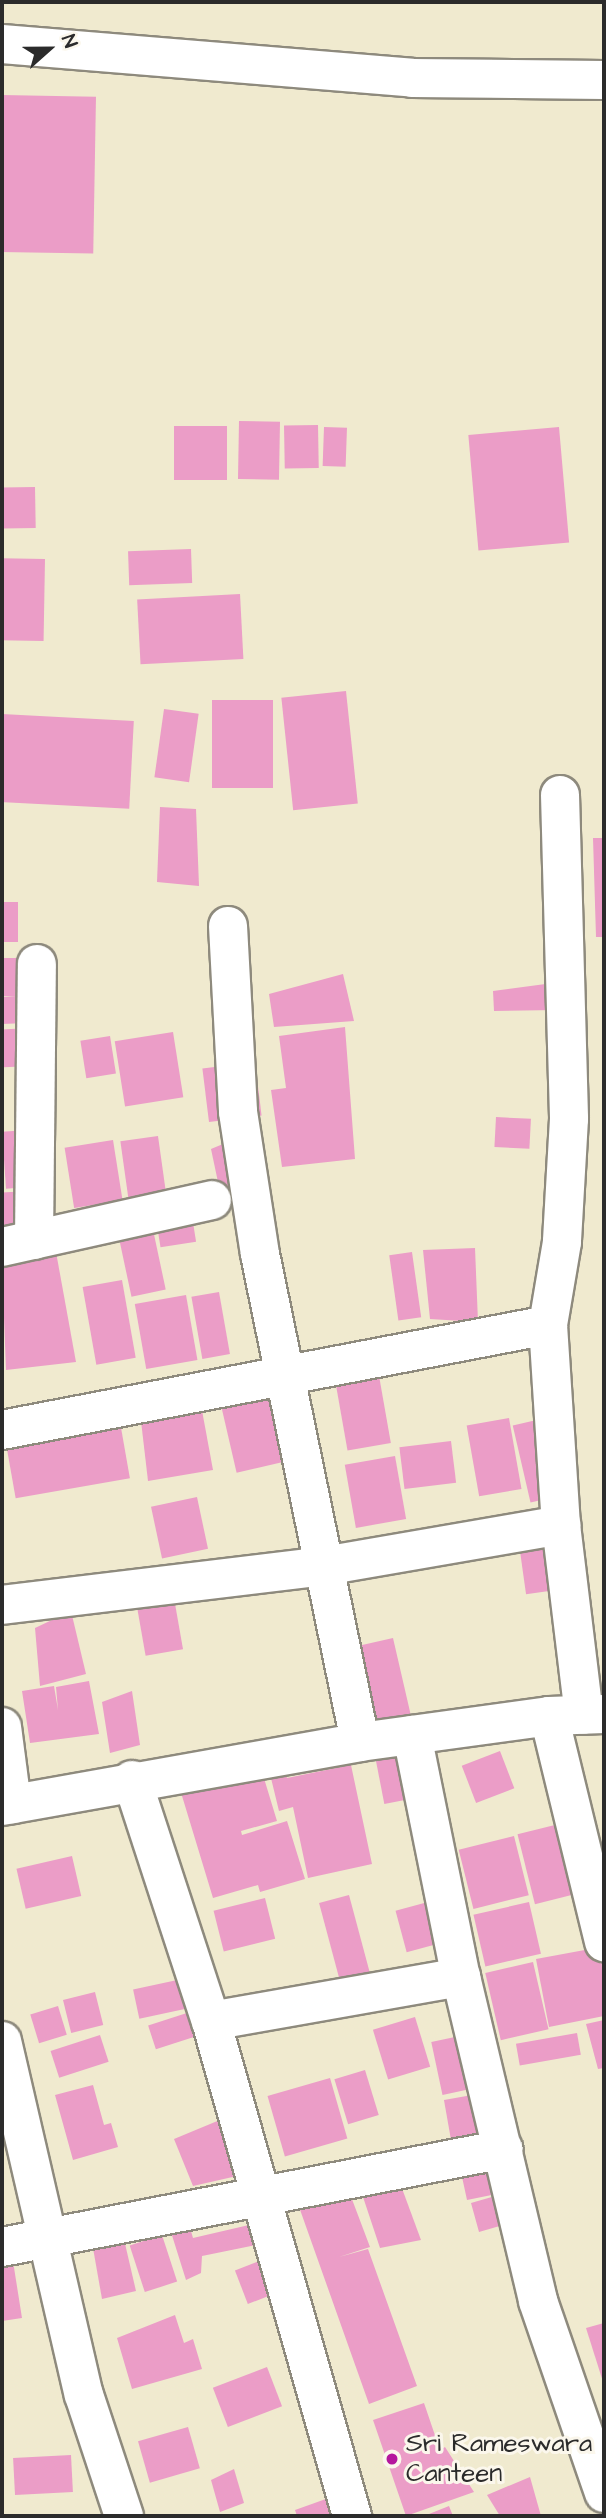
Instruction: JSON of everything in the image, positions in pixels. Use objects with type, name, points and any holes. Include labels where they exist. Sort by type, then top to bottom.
[{"type":"street","points":[[2,44],[412,78],[604,80]]},
{"type":"street","points":[[560,794],[569,1119],[562,1241],[548,1325],[561,1525],[604,1941]]},
{"type":"street","points":[[228,926],[238,1112],[260,1254],[360,1742]]},
{"type":"street","points":[[37,964],[18,1244],[212,1200]]},
{"type":"street","points":[[2,1430],[286,1373],[548,1325]]},
{"type":"street","points":[[2,1605],[324,1566],[561,1525]]},
{"type":"street","points":[[2,1727],[7,1805],[132,1780],[360,1742],[579,1715]]},
{"type":"street","points":[[412,1735],[461,1977],[505,2149],[538,2301],[604,2493]]},
{"type":"street","points":[[132,1780],[211,2021],[352,2516]]},
{"type":"street","points":[[211,2021],[461,1977]]},
{"type":"street","points":[[2,2041],[51,2239],[84,2396],[124,2516]]},
{"type":"street","points":[[2,2247],[505,2149]]},
{"type":"building","points":[[2,95],[96,97],[93,254],[2,252]]},
{"type":"building","points":[[239,421],[280,422],[279,480],[238,479]]},
{"type":"building","points":[[318,425],[319,468],[285,469],[284,426]]},
{"type":"building","points":[[174,426],[227,426],[227,480],[174,480]]},
{"type":"building","points":[[324,427],[347,428],[346,467],[323,466]]},
{"type":"building","points":[[559,427],[569,543],[478,550],[468,435]]},
{"type":"building","points":[[35,487],[36,528],[3,529],[2,488]]},
{"type":"building","points":[[191,549],[192,583],[129,585],[128,551]]},
{"type":"building","points":[[2,558],[45,559],[44,641],[2,640]]},
{"type":"building","points":[[240,594],[243,659],[141,664],[137,599]]},
{"type":"building","points":[[346,691],[358,803],[293,810],[281,698]]},
{"type":"building","points":[[212,700],[273,700],[273,788],[212,788]]},
{"type":"building","points":[[164,709],[199,714],[189,782],[154,777]]},
{"type":"building","points":[[2,714],[134,721],[129,809],[2,802]]},
{"type":"building","points":[[160,807],[196,809],[199,886],[157,882]]},
{"type":"building","points":[[593,838],[604,838],[604,937],[596,937]]},
{"type":"building","points":[[2,902],[18,902],[18,942],[2,942]]},
{"type":"building","points":[[2,958],[31,958],[27,1023],[2,1024],[2,997],[16,996],[2,996]]},
{"type":"building","points":[[343,974],[354,1021],[274,1027],[269,994]]},
{"type":"building","points":[[553,983],[556,1010],[494,1011],[493,991]]},
{"type":"building","points":[[345,1027],[355,1159],[282,1167],[271,1090],[286,1088],[279,1036]]},
{"type":"building","points":[[29,1028],[31,1066],[4,1067],[2,1029]]},
{"type":"building","points":[[173,1032],[183,1097],[125,1106],[115,1041]]},
{"type":"building","points":[[110,1036],[116,1074],[86,1078],[80,1041]]},
{"type":"building","points":[[255,1062],[262,1116],[209,1122],[202,1068]]},
{"type":"building","points":[[496,1117],[531,1119],[529,1149],[494,1147]]},
{"type":"building","points":[[28,1130],[32,1187],[6,1189],[2,1132]]},
{"type":"building","points":[[158,1136],[167,1197],[129,1203],[120,1141]]},
{"type":"building","points":[[235,1139],[243,1198],[222,1201],[211,1149]]},
{"type":"building","points":[[113,1140],[123,1200],[74,1208],[65,1148]]},
{"type":"building","points":[[29,1191],[31,1224],[4,1225],[2,1192]]},
{"type":"building","points":[[192,1216],[196,1242],[161,1247],[156,1222]]},
{"type":"building","points":[[152,1225],[166,1290],[131,1297],[118,1232]]},
{"type":"building","points":[[475,1248],[478,1322],[430,1319],[423,1250]]},
{"type":"building","points":[[56,1252],[76,1362],[6,1370],[2,1264]]},
{"type":"building","points":[[412,1252],[421,1317],[398,1321],[389,1255]]},
{"type":"building","points":[[122,1280],[136,1358],[96,1365],[83,1287]]},
{"type":"building","points":[[219,1292],[230,1354],[202,1359],[191,1297]]},
{"type":"building","points":[[186,1295],[197,1360],[146,1369],[135,1304]]},
{"type":"building","points":[[378,1370],[391,1443],[348,1451],[335,1378]]},
{"type":"building","points":[[271,1395],[286,1461],[237,1473],[221,1406]]},
{"type":"building","points":[[201,1405],[213,1470],[148,1481],[141,1421]]},
{"type":"building","points":[[509,1418],[522,1489],[479,1496],[467,1425]]},
{"type":"building","points":[[541,1419],[559,1496],[531,1502],[513,1426]]},
{"type":"building","points":[[120,1422],[130,1478],[16,1498],[6,1442]]},
{"type":"building","points":[[451,1441],[456,1483],[405,1489],[399,1447]]},
{"type":"building","points":[[395,1456],[406,1519],[356,1528],[345,1465]]},
{"type":"building","points":[[197,1497],[208,1549],[162,1559],[151,1507]]},
{"type":"building","points":[[559,1534],[567,1588],[526,1594],[518,1540]]},
{"type":"building","points":[[174,1598],[183,1649],[146,1656],[137,1605]]},
{"type":"building","points":[[71,1611],[86,1674],[40,1686],[35,1628]]},
{"type":"building","points":[[393,1638],[411,1714],[376,1722],[359,1646]]},
{"type":"building","points":[[89,1681],[99,1734],[30,1743],[22,1691],[54,1686],[58,1710],[56,1687]]},
{"type":"building","points":[[132,1691],[140,1745],[110,1753],[102,1702]]},
{"type":"building","points":[[500,1751],[514,1788],[476,1803],[462,1766]]},
{"type":"building","points":[[405,1753],[414,1798],[384,1804],[376,1759]]},
{"type":"building","points":[[351,1765],[372,1864],[308,1878],[293,1807],[279,1811],[270,1774],[285,1771],[287,1778]]},
{"type":"building","points":[[223,1773],[227,1786],[263,1775],[277,1821],[241,1831],[242,1835],[287,1821],[305,1879],[260,1892],[258,1885],[213,1898],[179,1786]]},
{"type":"building","points":[[567,1822],[584,1892],[535,1904],[518,1834]]},
{"type":"building","points":[[514,1836],[529,1895],[473,1909],[459,1850]]},
{"type":"building","points":[[72,1856],[81,1896],[26,1909],[16,1869]]},
{"type":"building","points":[[349,1895],[370,1974],[340,1982],[319,1903]]},
{"type":"building","points":[[265,1898],[275,1939],[224,1952],[214,1911]]},
{"type":"building","points":[[439,1899],[450,1941],[407,1952],[396,1911]]},
{"type":"building","points":[[529,1902],[541,1954],[485,1966],[473,1915]]},
{"type":"building","points":[[601,1947],[604,2016],[549,2027],[536,1959]]},
{"type":"building","points":[[533,1962],[549,2029],[501,2040],[485,1973]]},
{"type":"building","points":[[182,1979],[188,2008],[139,2019],[133,1989]]},
{"type":"building","points":[[95,1992],[103,2025],[71,2033],[63,2000]]},
{"type":"building","points":[[58,2006],[67,2035],[39,2043],[30,2014]]},
{"type":"building","points":[[190,2012],[198,2036],[156,2049],[148,2026]]},
{"type":"building","points":[[415,2017],[430,2067],[388,2080],[373,2030]]},
{"type":"building","points":[[604,2020],[604,2068],[598,2069],[586,2024]]},
{"type":"building","points":[[488,2030],[499,2083],[442,2095],[431,2042]]},
{"type":"building","points":[[577,2033],[581,2055],[520,2065],[516,2044]]},
{"type":"building","points":[[100,2035],[109,2062],[59,2078],[51,2051]]},
{"type":"building","points":[[365,2070],[379,2115],[348,2124],[334,2079]]},
{"type":"building","points":[[330,2078],[347,2139],[285,2156],[268,2096]]},
{"type":"building","points":[[93,2085],[104,2125],[111,2123],[118,2147],[73,2160],[55,2095]]},
{"type":"building","points":[[506,2089],[513,2130],[451,2141],[444,2100]]},
{"type":"building","points":[[227,2117],[237,2176],[193,2186],[174,2139]]},
{"type":"building","points":[[514,2152],[530,2217],[479,2232],[471,2203],[516,2190],[467,2200],[459,2163]]},
{"type":"building","points":[[400,2183],[421,2240],[380,2248],[363,2197]]},
{"type":"building","points":[[347,2186],[370,2247],[339,2257],[368,2249],[417,2386],[369,2404],[298,2204]]},
{"type":"building","points":[[188,2221],[193,2238],[249,2225],[256,2245],[202,2256],[201,2273],[186,2280],[170,2229]]},
{"type":"building","points":[[123,2235],[136,2291],[102,2299],[93,2248]]},
{"type":"building","points":[[162,2235],[177,2282],[145,2292],[130,2246]]},
{"type":"building","points":[[12,2255],[22,2318],[2,2321],[2,2257]]},
{"type":"building","points":[[262,2260],[275,2294],[248,2304],[235,2270]]},
{"type":"building","points":[[175,2315],[184,2343],[193,2339],[202,2369],[132,2389],[117,2338]]},
{"type":"building","points":[[604,2323],[604,2385],[586,2328]]},
{"type":"building","points":[[267,2367],[282,2406],[228,2427],[213,2388]]},
{"type":"building","points":[[424,2403],[440,2450],[445,2447],[474,2492],[406,2516],[373,2420]]},
{"type":"building","points":[[188,2427],[200,2468],[150,2483],[138,2441]]},
{"type":"building","points":[[71,2455],[73,2492],[15,2495],[13,2458]]},
{"type":"building","points":[[234,2469],[244,2503],[220,2512],[211,2480]]},
{"type":"building","points":[[530,2477],[541,2516],[500,2516],[487,2495]]},
{"type":"building","points":[[337,2495],[345,2516],[297,2516],[295,2510]]},
{"type":"building","points":[[449,2506],[453,2516],[424,2516]]},
{"type":"place","name":"Sri Rameswara Canteen","points":[[392,2459]]}]
